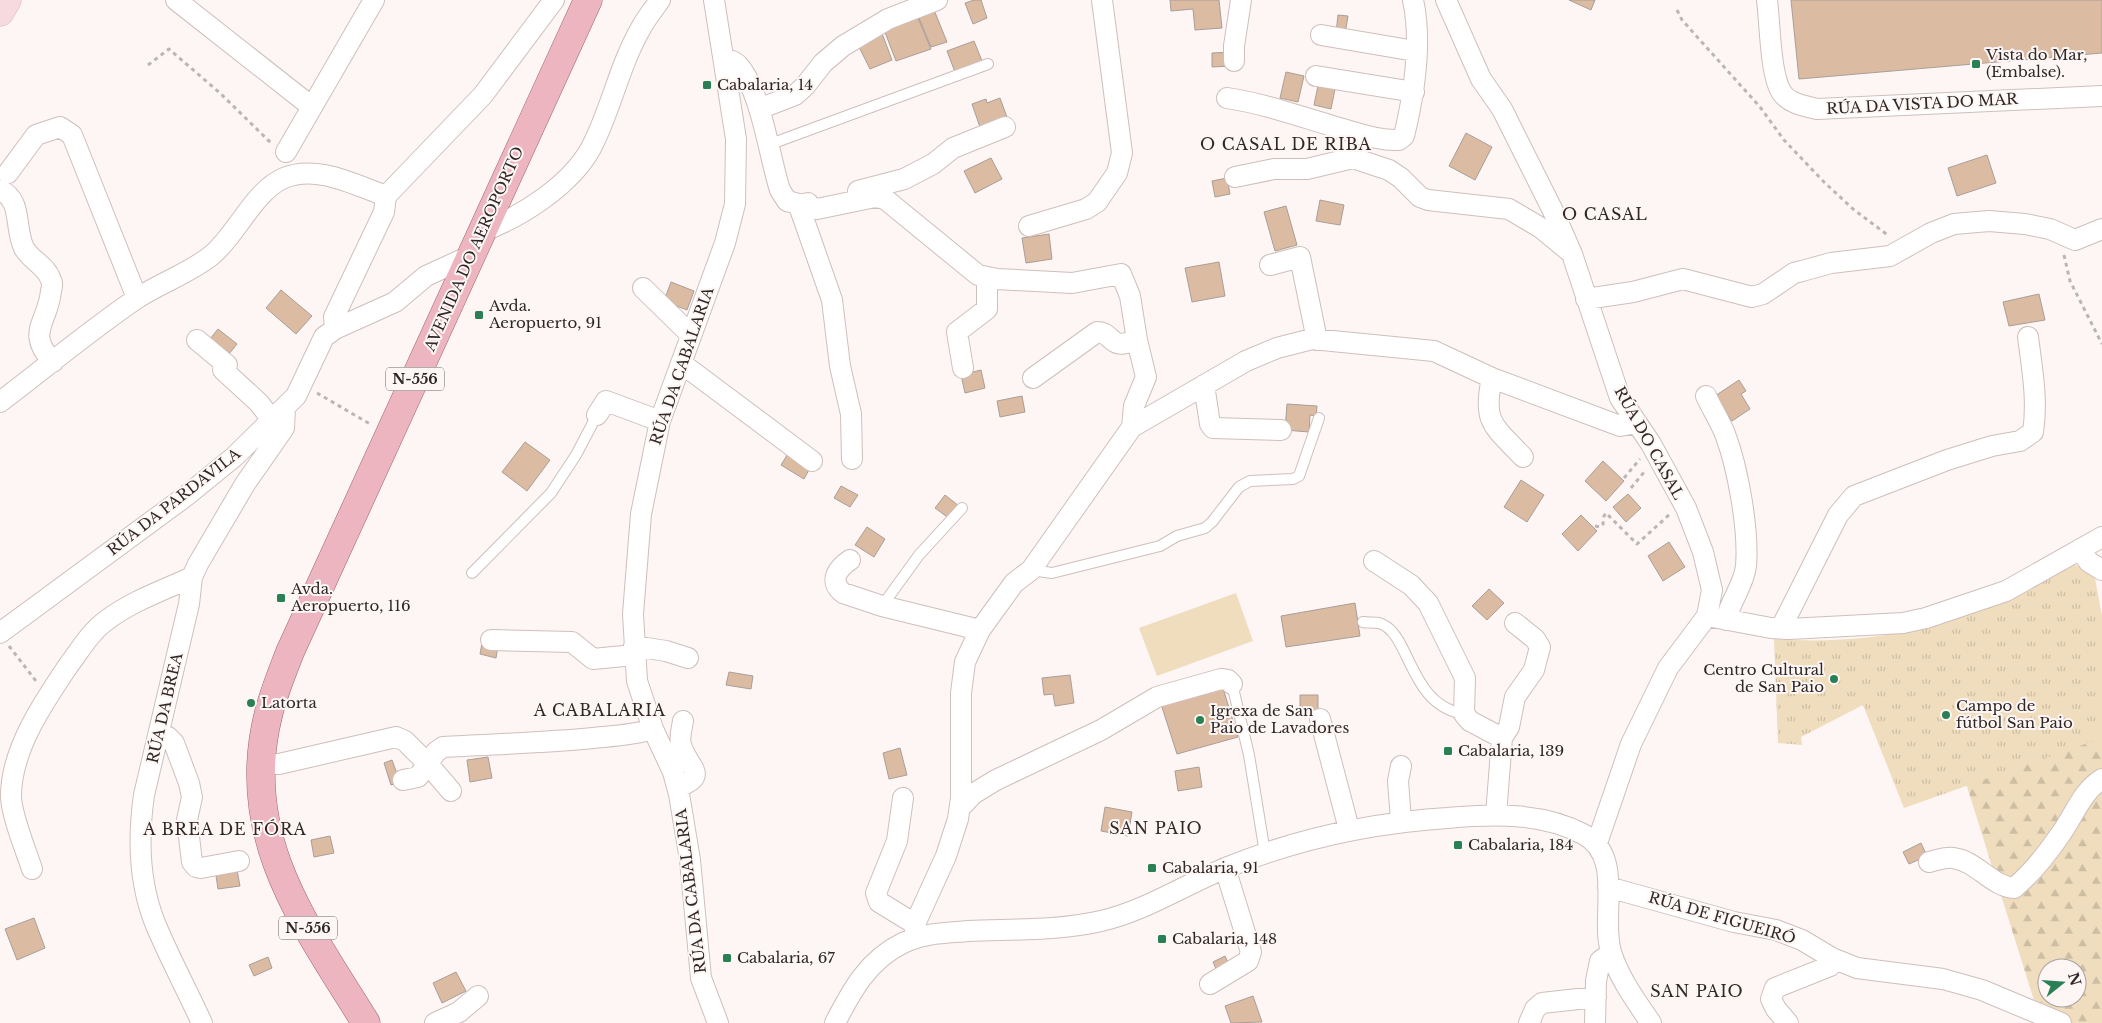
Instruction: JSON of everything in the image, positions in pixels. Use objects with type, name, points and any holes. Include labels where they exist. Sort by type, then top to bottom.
[{"type":"main road","points":[[0,12],[8,0]]},
{"type":"main road","name":"AVENIDA DO AEROPORTO","points":[[366,1023],[298,912],[277,868],[262,809],[261,764],[267,718],[290,652],[588,0]]},
{"type":"street","points":[[176,0],[312,107]]},
{"type":"street","points":[[286,152],[374,0]]},
{"type":"street","points":[[335,329],[334,317],[384,212],[386,196],[483,95],[554,0]]},
{"type":"street","name":"RÚA DA PARDAVILA","points":[[3,637],[186,496],[234,456],[296,396],[324,337],[335,329],[395,302],[426,276],[550,192],[572,172],[590,150],[640,28],[660,0]]},
{"type":"street","name":"RÚA DA CABALARIA","points":[[714,0],[736,140],[735,204],[725,243],[660,421],[642,514],[634,614],[634,651],[637,681],[653,729],[677,787],[690,860],[701,978],[718,1023]]},
{"type":"street","points":[[759,109],[795,95],[805,86],[823,63],[851,42],[888,19],[937,0]]},
{"type":"street","points":[[1029,226],[1086,209],[1097,202],[1120,165],[1122,153],[1102,0]]},
{"type":"street","points":[[1234,61],[1234,46],[1241,0]]},
{"type":"street","points":[[1227,98],[1269,106],[1310,120],[1394,141],[1399,140],[1404,136],[1414,92],[1416,18],[1413,0]]},
{"type":"street","name":"RÚA DO CASAL","points":[[1446,0],[1481,78],[1502,109],[1572,254],[1620,398],[1651,444],[1686,508],[1703,552],[1712,590],[1717,618],[1668,668],[1635,735],[1597,843]]},
{"type":"street","name":"RÚA DA VISTA DO MAR","points":[[1767,0],[1775,78],[1783,93],[1797,104],[1817,109],[2102,96]]},
{"type":"street","points":[[1321,35],[1415,51]]},
{"type":"street","points":[[724,58],[736,63],[741,69],[759,109],[780,190],[787,201],[799,206],[816,209],[875,197],[885,199],[978,275],[1072,282],[1121,274],[1130,296],[1136,340],[1146,377],[1134,406],[1132,427]]},
{"type":"street","points":[[1316,76],[1414,92]]},
{"type":"street","points":[[799,206],[904,180],[933,164],[953,148],[1006,127]]},
{"type":"street","points":[[53,362],[41,349],[39,332],[50,302],[52,281],[44,268],[24,249],[16,208],[4,181],[36,135],[60,128],[72,135],[137,298]]},
{"type":"street","points":[[1235,177],[1274,169],[1307,169],[1330,165],[1345,159],[1361,160],[1401,178],[1420,197],[1428,200],[1509,209],[1541,228],[1572,254]]},
{"type":"street","points":[[0,402],[137,298],[210,257],[222,246],[261,196],[282,178],[305,172],[344,181],[386,196]]},
{"type":"street","points":[[799,206],[832,300],[840,366],[851,414],[852,459]]},
{"type":"street","points":[[1586,299],[1633,292],[1683,279],[1752,297],[1763,294],[1802,271],[1831,263],[1879,259],[1901,250],[1931,233],[1954,224],[1989,220],[2042,227],[2075,240],[2102,229]]},
{"type":"street","points":[[1270,265],[1300,257],[1318,340]]},
{"type":"street","points":[[962,368],[957,332],[987,309],[987,276]]},
{"type":"street","points":[[642,288],[691,334]]},
{"type":"street","points":[[1033,378],[1097,332],[1107,334],[1115,342],[1121,344],[1136,340]]},
{"type":"street","points":[[1782,628],[1838,515],[1854,496],[1947,460],[1992,446],[2020,441],[2033,432],[2035,420],[2033,377],[2028,337]]},
{"type":"street","points":[[197,340],[227,365],[223,370],[259,404],[278,414]]},
{"type":"street","points":[[835,1023],[866,970],[915,931],[946,856],[960,808],[961,693],[965,662],[980,630],[1014,583],[1031,570],[1132,427],[1246,361],[1277,348],[1318,340],[1434,351],[1492,378],[1620,426],[1637,423]]},
{"type":"street","points":[[681,363],[812,460]]},
{"type":"street","points":[[1492,378],[1487,412],[1491,423],[1523,457]]},
{"type":"street","points":[[1204,385],[1210,424],[1213,428],[1281,430]]},
{"type":"street","points":[[1706,396],[1725,434],[1734,468],[1745,526],[1746,567],[1742,581],[1729,606],[1717,618]]},
{"type":"street","points":[[597,415],[606,401],[660,421]]},
{"type":"street","name":"RÚA DA BREA","points":[[202,1023],[155,922],[148,897],[142,861],[142,814],[189,604],[192,577],[245,484],[284,428],[278,414]]},
{"type":"street","points":[[1717,618],[1782,628],[1903,623],[1926,618],[2006,591],[2102,537]]},
{"type":"street","points":[[2080,549],[2089,562],[2102,570]]},
{"type":"street","points":[[850,560],[837,573],[834,580],[838,589],[882,606],[980,630]]},
{"type":"street","points":[[1374,561],[1411,585],[1428,603],[1464,678],[1464,714],[1470,721],[1502,738]]},
{"type":"street","points":[[32,870],[11,799],[12,780],[26,738],[40,707],[84,643],[107,620],[144,599],[192,577]]},
{"type":"street","points":[[1496,815],[1502,738],[1509,727],[1515,697],[1534,670],[1540,647],[1535,639],[1515,623]]},
{"type":"street","points":[[492,640],[572,642],[593,659],[634,651],[666,651],[688,658]]},
{"type":"street","points":[[960,808],[973,794],[996,780],[1101,730],[1157,697],[1221,679],[1228,680],[1232,684]]},
{"type":"street","points":[[1320,719],[1349,829]]},
{"type":"street","points":[[677,787],[692,782],[695,772],[681,745],[683,721]]},
{"type":"street","points":[[403,780],[418,778],[436,752],[443,747],[498,746],[578,740],[640,733],[653,729]]},
{"type":"street","points":[[159,734],[174,743],[189,783],[192,797],[187,825],[192,862],[196,867],[201,868],[239,861]]},
{"type":"street","points":[[261,764],[279,764],[396,737],[405,741],[452,791]]},
{"type":"street","points":[[1401,766],[1398,781],[1401,821]]},
{"type":"street","points":[[1929,862],[1951,857],[1966,861],[2005,887],[2014,888],[2026,878],[2061,834],[2091,786],[2102,779]]},
{"type":"street","points":[[903,798],[896,841],[876,893],[880,902],[915,931],[946,932],[1069,927],[1102,921],[1144,905],[1225,868],[1265,853],[1311,838],[1349,829],[1401,821],[1496,815],[1550,822],[1585,835],[1597,843],[1606,862],[1608,887],[1607,931],[1611,953],[1627,988],[1651,1023]]},
{"type":"street","points":[[1210,984],[1248,961],[1251,952],[1225,868]]},
{"type":"street","name":"RÚA DE FIGUEIRÓ","points":[[1608,887],[1734,922],[1776,930],[1802,940],[1832,958],[1857,968],[1943,979],[1982,990],[2061,1023]]},
{"type":"street","points":[[1596,1023],[1596,997],[1600,961],[1611,953]]},
{"type":"street","points":[[1788,1023],[1776,1010],[1771,1000],[1774,988],[1830,966],[1832,958]]},
{"type":"street","points":[[435,1023],[459,1012],[478,996]]},
{"type":"street","points":[[1529,1023],[1535,1009],[1542,1003],[1596,997]]},
{"type":"lane","points":[[768,145],[988,64]]},
{"type":"lane","points":[[472,573],[551,493],[576,455],[597,415]]},
{"type":"lane","points":[[1031,570],[1052,573],[1160,546],[1177,536],[1205,528],[1212,522],[1239,487],[1250,481],[1293,479],[1299,476],[1320,418]]},
{"type":"lane","points":[[882,606],[919,555],[962,508]]},
{"type":"lane","points":[[1363,622],[1379,623],[1393,633],[1417,680],[1441,706],[1450,712],[1464,714]]},
{"type":"lane","points":[[1232,684],[1249,755],[1265,853]]},
{"type":"path","points":[[1677,10],[1682,20],[1760,108],[1784,140],[1824,182],[1854,209],[1888,235],[1901,250]]},
{"type":"path","points":[[148,65],[169,49],[221,94],[281,153],[286,152]]},
{"type":"path","points":[[2065,237],[2065,266],[2102,344]]},
{"type":"path","points":[[302,384],[378,429]]},
{"type":"path","points":[[1624,478],[1645,453]]},
{"type":"path","points":[[1631,488],[1647,468]]},
{"type":"path","points":[[1595,526],[1600,527],[1603,524],[1606,513],[1637,544],[1677,508]]},
{"type":"path","points":[[3,637],[48,696]]},
{"type":"green space","points":[[2074,564],[2094,573],[2102,616],[2102,738],[1904,808],[1863,705],[1801,737],[1802,745],[1778,743],[1774,639],[1854,639],[1930,626],[1967,615],[2003,601],[2039,584]]},
{"type":"green space","points":[[1236,593],[1253,641],[1157,676],[1139,628]]},
{"type":"green space","points":[[1929,665],[2102,669],[2102,1023],[2041,1023]]},
{"type":"building","points":[[981,0],[987,18],[973,24],[965,3]]},
{"type":"building","points":[[1170,0],[1219,0],[1222,28],[1195,30],[1193,9],[1171,11]]},
{"type":"building","points":[[1569,0],[1595,0],[1591,10]]},
{"type":"building","points":[[1791,0],[2102,0],[2102,53],[1799,79]]},
{"type":"building","points":[[932,5],[947,42],[931,47],[916,11]]},
{"type":"building","points":[[916,13],[931,49],[896,61],[883,27]]},
{"type":"building","points":[[1338,15],[1348,16],[1345,34],[1336,33]]},
{"type":"building","points":[[880,28],[892,60],[870,69],[856,41]]},
{"type":"building","points":[[974,41],[982,61],[955,72],[947,51]]},
{"type":"building","points":[[1232,52],[1232,66],[1212,67],[1212,53]]},
{"type":"building","points":[[1286,72],[1304,76],[1298,102],[1280,98]]},
{"type":"building","points":[[1319,81],[1336,84],[1331,109],[1314,105]]},
{"type":"building","points":[[1000,98],[1008,120],[981,130],[972,104],[986,99],[987,103]]},
{"type":"building","points":[[1466,133],[1492,147],[1475,180],[1449,166]]},
{"type":"building","points":[[1987,155],[1996,183],[1957,196],[1948,168]]},
{"type":"building","points":[[991,158],[1002,179],[975,193],[964,171]]},
{"type":"building","points":[[1227,178],[1230,194],[1215,197],[1212,181]]},
{"type":"building","points":[[1320,200],[1344,205],[1340,225],[1316,221]]},
{"type":"building","points":[[1286,206],[1297,245],[1275,251],[1264,212]]},
{"type":"building","points":[[1049,234],[1052,259],[1026,263],[1022,238]]},
{"type":"building","points":[[1219,262],[1225,296],[1192,302],[1185,268]]},
{"type":"building","points":[[671,282],[694,291],[687,310],[664,301]]},
{"type":"building","points":[[281,290],[312,316],[296,334],[266,308]]},
{"type":"building","points":[[2039,294],[2045,320],[2009,326],[2003,302]]},
{"type":"building","points":[[218,329],[237,344],[224,360],[206,344]]},
{"type":"building","points":[[981,370],[985,388],[965,393],[961,375]]},
{"type":"building","points":[[1739,380],[1746,391],[1741,394],[1750,409],[1732,421],[1715,396]]},
{"type":"building","points":[[1022,396],[1025,412],[1000,417],[997,401]]},
{"type":"building","points":[[1287,404],[1317,406],[1316,416],[1310,415],[1309,432],[1285,430]]},
{"type":"building","points":[[525,442],[550,460],[527,491],[502,472]]},
{"type":"building","points":[[789,452],[811,466],[804,479],[781,465]]},
{"type":"building","points":[[1603,461],[1624,481],[1606,501],[1585,481]]},
{"type":"building","points":[[1521,480],[1544,495],[1527,522],[1504,507]]},
{"type":"building","points":[[841,486],[858,495],[850,507],[834,498]]},
{"type":"building","points":[[1628,494],[1641,508],[1626,522],[1613,507]]},
{"type":"building","points":[[945,495],[959,506],[950,519],[935,508]]},
{"type":"building","points":[[1581,515],[1597,531],[1578,551],[1562,534]]},
{"type":"building","points":[[867,527],[885,539],[874,557],[855,545]]},
{"type":"building","points":[[1669,542],[1685,567],[1663,581],[1648,556]]},
{"type":"building","points":[[1489,589],[1504,603],[1487,620],[1472,606]]},
{"type":"building","points":[[1355,603],[1360,636],[1286,647],[1281,616]]},
{"type":"building","points":[[482,643],[498,646],[496,658],[480,654]]},
{"type":"building","points":[[729,672],[753,676],[751,689],[726,685]]},
{"type":"building","points":[[1070,675],[1074,703],[1055,706],[1053,694],[1044,695],[1042,678]]},
{"type":"building","name":"Igrexa de San Paio de Lavadores","points":[[1222,685],[1238,737],[1177,754],[1161,704]]},
{"type":"building","points":[[1300,695],[1318,695],[1318,711],[1300,711]]},
{"type":"building","points":[[900,748],[907,775],[889,779],[883,753]]},
{"type":"building","points":[[488,757],[492,778],[470,782],[467,760]]},
{"type":"building","points":[[392,760],[400,782],[391,785],[384,763]]},
{"type":"building","points":[[1199,767],[1202,787],[1178,791],[1175,771]]},
{"type":"building","points":[[1105,807],[1132,812],[1128,836],[1101,831]]},
{"type":"building","points":[[330,836],[334,853],[314,857],[311,840]]},
{"type":"building","points":[[1921,843],[1927,856],[1909,864],[1903,852]]},
{"type":"building","points":[[236,865],[240,886],[218,889],[215,869]]},
{"type":"building","points":[[34,918],[45,948],[17,960],[5,929]]},
{"type":"building","points":[[1225,956],[1230,967],[1218,973],[1213,962]]},
{"type":"building","points":[[268,957],[272,968],[254,976],[249,965]]},
{"type":"building","points":[[456,972],[466,991],[442,1003],[433,983]]},
{"type":"building","points":[[1253,996],[1262,1022],[1231,1023],[1225,1006]]},
{"type":"place","name":"Vista do Mar, (Embalse).","points":[[1976,64]]},
{"type":"place","name":"Cabalaria, 14","points":[[707,85]]},
{"type":"place","name":"Avda. Aeropuerto, 91","points":[[479,315]]},
{"type":"place","name":"Avda. Aeropuerto, 116","points":[[281,598]]},
{"type":"place","name":"Centro Cultural de San Paio","points":[[1834,679]]},
{"type":"place","name":"Latorta","points":[[251,703]]},
{"type":"place","name":"Campo de fútbol San Paio","points":[[1946,715]]},
{"type":"place","name":"Igrexa de San Paio de Lavadores","points":[[1200,720]]},
{"type":"place","name":"Cabalaria, 139","points":[[1448,751]]},
{"type":"place","name":"Cabalaria, 184","points":[[1458,845]]},
{"type":"place","name":"Cabalaria, 91","points":[[1152,868]]},
{"type":"place","name":"Cabalaria, 148","points":[[1162,939]]},
{"type":"place","name":"Cabalaria, 67","points":[[727,958]]},
{"type":"district","name":"O CASAL DE RIBA","points":[[1286,144]]},
{"type":"district","name":"O CASAL","points":[[1605,214]]},
{"type":"district","name":"A CABALARIA","points":[[600,710]]},
{"type":"district","name":"SAN PAIO","points":[[1156,828]]},
{"type":"district","name":"A BREA DE FÓRA","points":[[225,829]]},
{"type":"district","name":"SAN PAIO","points":[[1697,991]]}]
